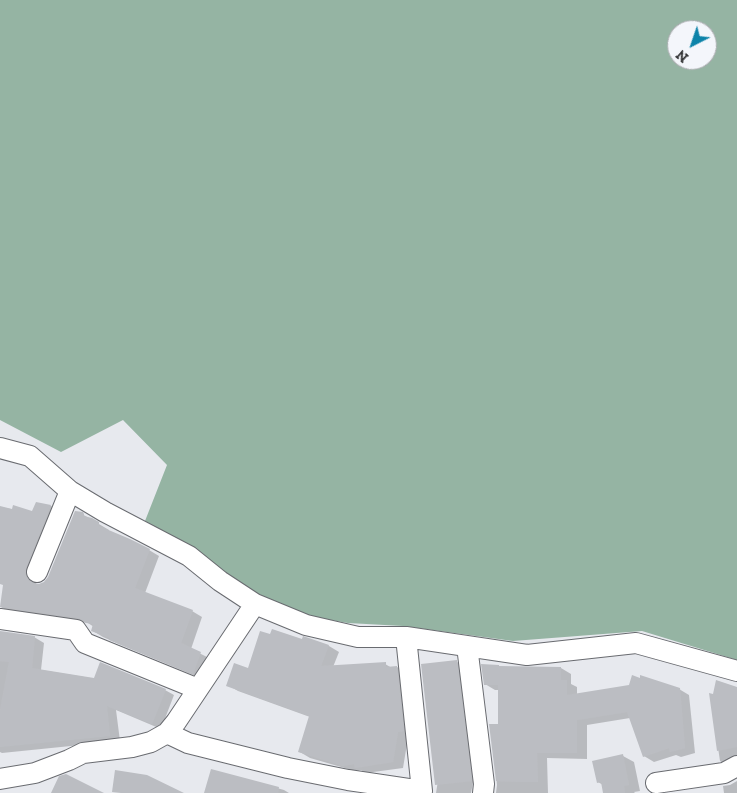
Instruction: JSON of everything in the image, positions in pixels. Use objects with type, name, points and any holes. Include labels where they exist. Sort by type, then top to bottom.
[{"type":"street","points":[[0,448],[30,456],[70,490],[105,512],[189,556],[220,581],[255,604],[306,625],[358,637],[406,637],[527,654],[636,643],[737,671]]},
{"type":"street","points":[[37,572],[70,490]]},
{"type":"street","points":[[0,780],[35,773],[83,753],[132,747],[151,742],[167,733],[255,604]]},
{"type":"street","points":[[0,619],[76,630],[85,642],[198,689]]},
{"type":"street","points":[[167,733],[188,743],[288,768],[348,780],[422,791],[406,637]]},
{"type":"street","points":[[467,646],[484,784],[483,793]]},
{"type":"street","points":[[656,783],[724,773],[737,766]]},
{"type":"green space","points":[[0,0],[737,0],[737,660],[642,631],[513,641],[403,626],[348,623],[302,615],[248,589],[191,547],[145,521],[167,465],[123,420],[61,452],[0,420]]},
{"type":"building","points":[[36,502],[51,505],[26,568],[25,574],[28,580],[39,584],[48,577],[75,511],[83,512],[84,516],[99,522],[99,526],[150,549],[135,588],[193,610],[181,643],[201,652],[193,674],[109,640],[110,638],[91,631],[93,624],[86,623],[78,618],[0,607],[3,585],[0,584],[0,506],[12,509],[13,505],[32,511]]},
{"type":"building","points":[[272,629],[302,639],[303,636],[329,645],[321,666],[386,662],[386,667],[397,666],[404,731],[398,732],[393,762],[355,768],[354,764],[343,766],[298,752],[309,716],[226,686],[234,663],[248,668],[260,631],[270,634]]},
{"type":"building","points":[[0,631],[35,636],[32,668],[94,678],[100,662],[166,689],[152,724],[107,706],[110,736],[0,747],[0,710],[9,662],[0,661]]},
{"type":"building","points":[[457,660],[472,781],[435,785],[421,664]]},
{"type":"building","points":[[481,664],[561,667],[561,680],[567,680],[567,695],[629,685],[632,675],[640,678],[640,675],[680,688],[685,748],[670,752],[669,748],[643,757],[627,712],[577,720],[577,753],[537,753],[538,782],[496,781],[489,724],[498,724],[498,685],[484,685]]},
{"type":"building","points":[[716,680],[737,687],[737,747],[717,751],[709,693],[713,694]]},
{"type":"building","points":[[623,754],[629,785],[624,786],[625,793],[603,793],[601,782],[597,783],[592,761]]},
{"type":"building","points":[[211,769],[279,787],[278,793],[204,793]]},
{"type":"building","points":[[115,770],[147,775],[184,793],[112,792]]},
{"type":"building","points":[[66,774],[104,793],[51,793],[59,776]]}]
